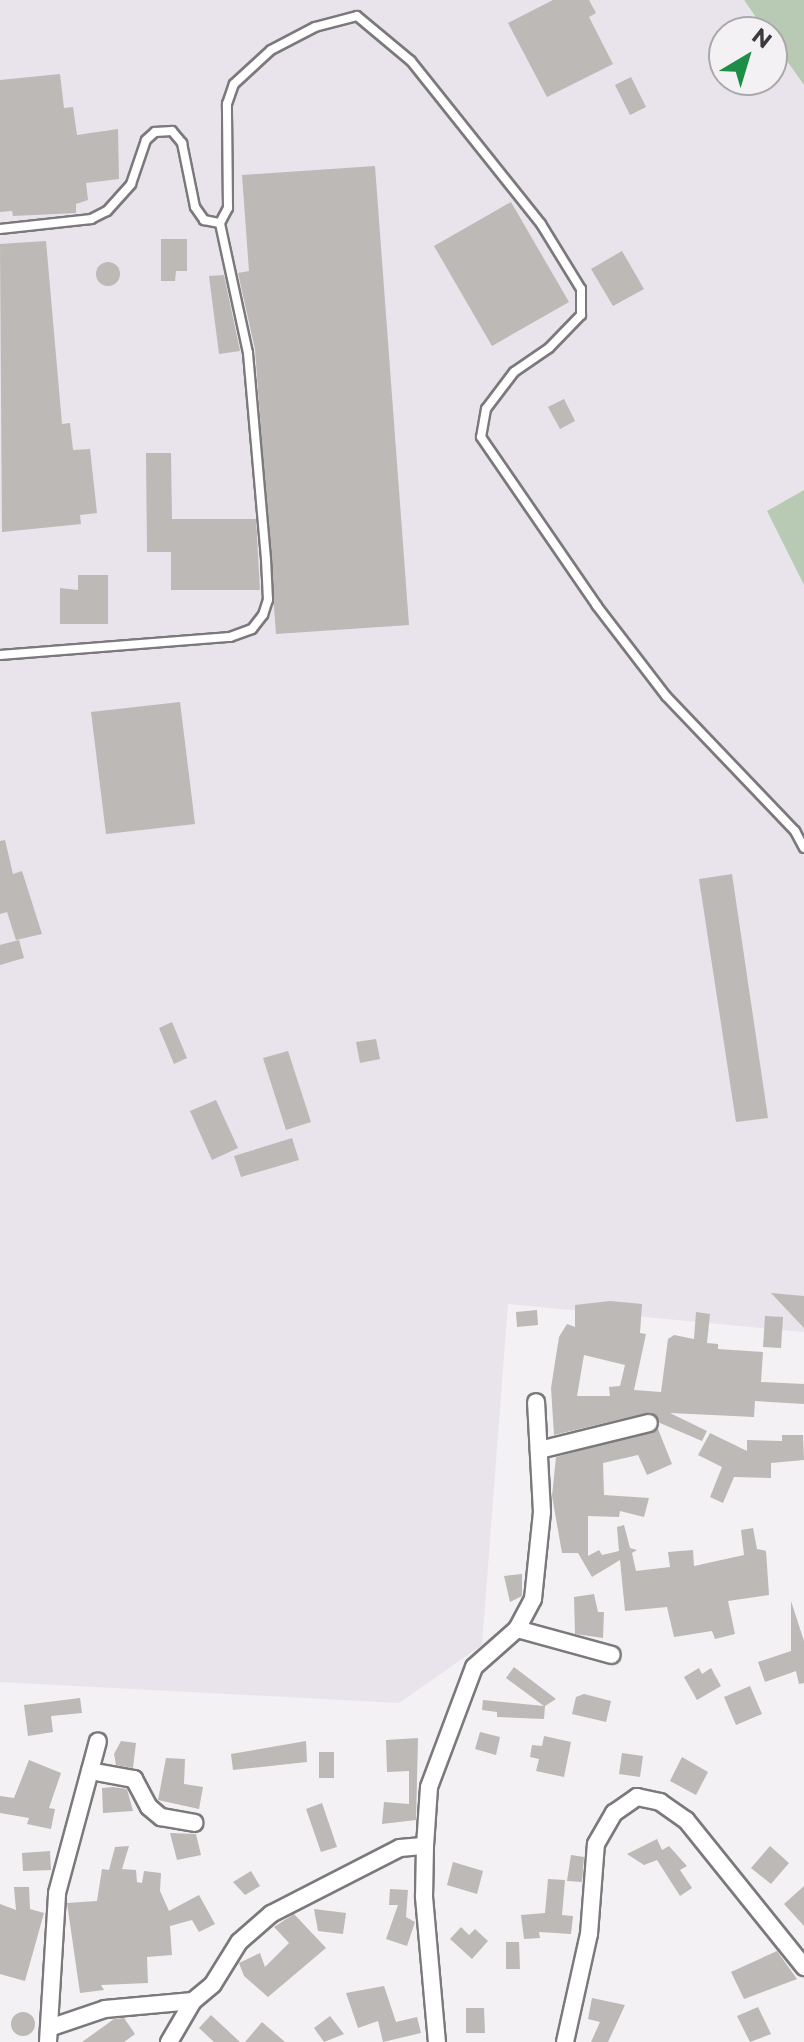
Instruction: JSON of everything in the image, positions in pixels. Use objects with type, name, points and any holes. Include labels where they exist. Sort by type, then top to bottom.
[{"type":"street","points":[[437,2042],[424,1897],[429,1787],[474,1667],[517,1629],[533,1599],[542,1512],[536,1402]]},
{"type":"street","points":[[539,1450],[649,1423]]},
{"type":"street","points":[[517,1629],[612,1655]]},
{"type":"street","points":[[98,1741],[57,1893],[48,1999],[50,2034],[105,2009],[193,2001]]},
{"type":"street","points":[[90,1771],[134,1779],[149,1807],[161,1817],[194,1823]]},
{"type":"street","points":[[565,2042],[589,1934],[596,1844],[614,1813],[637,1797],[660,1802],[686,1820],[804,1967]]},
{"type":"street","points":[[169,2042],[193,2001],[213,1984],[239,1942],[271,1914],[400,1848],[425,1846]]},
{"type":"lane","points":[[0,655],[230,637],[252,629],[263,615],[267,573],[248,353],[220,223],[230,190],[227,104],[234,84],[271,50],[315,27],[357,16],[411,61],[541,224],[581,289],[581,315],[549,348],[514,372],[486,409],[481,437],[597,606],[666,696],[795,831],[804,848]]},
{"type":"lane","points":[[0,229],[91,219],[107,211],[131,184],[146,140],[155,132],[172,131],[182,143],[195,207],[204,220],[220,223]]},
{"type":"shaded area","points":[[0,0],[744,0],[755,16],[708,16],[708,96],[788,96],[788,62],[804,85],[804,490],[767,511],[804,585],[804,1332],[508,1304],[482,1645],[399,1703],[0,1682]]},
{"type":"green space","points":[[744,0],[804,0],[804,85],[788,62],[788,16],[755,16]]},
{"type":"green space","points":[[804,490],[804,585],[767,511]]},
{"type":"building","points":[[553,0],[589,0],[596,13],[589,17],[613,64],[547,97],[508,23]]},
{"type":"building","points":[[60,74],[64,108],[73,107],[77,135],[118,129],[119,179],[86,183],[88,200],[76,204],[76,213],[13,216],[12,211],[0,212],[0,80]]},
{"type":"building","points":[[631,77],[646,107],[630,115],[615,85]]},
{"type":"building","points":[[375,166],[409,625],[276,634],[255,349],[238,273],[249,271],[242,175]]},
{"type":"building","points":[[511,202],[569,302],[492,346],[434,246]]},
{"type":"building","points":[[161,239],[187,239],[187,271],[176,271],[175,281],[161,281]]},
{"type":"building","points":[[46,241],[62,424],[70,423],[73,450],[90,449],[97,513],[80,515],[81,524],[2,532],[0,244]]},
{"type":"building","points":[[622,251],[644,289],[613,306],[591,269]]},
{"type":"building","points":[[108,262],[116,266],[120,274],[116,282],[108,286],[100,282],[96,274],[100,266]]},
{"type":"building","points":[[224,275],[240,351],[219,354],[209,276]]},
{"type":"building","points":[[564,399],[575,421],[560,429],[548,407]]},
{"type":"building","points":[[146,453],[171,453],[172,519],[256,519],[260,590],[171,590],[171,552],[147,552]]},
{"type":"building","points":[[78,575],[108,575],[108,624],[60,624],[60,588],[78,590]]},
{"type":"building","points":[[180,702],[195,824],[106,834],[91,712]]},
{"type":"building","points":[[5,840],[13,874],[22,871],[42,934],[16,940],[7,912],[0,914],[0,841]]},
{"type":"building","points":[[732,874],[768,1118],[736,1122],[699,879]]},
{"type":"building","points":[[19,940],[24,958],[0,965],[0,945]]},
{"type":"building","points":[[172,1022],[187,1058],[174,1064],[159,1028]]},
{"type":"building","points":[[376,1039],[380,1059],[360,1063],[356,1042]]},
{"type":"building","points":[[288,1051],[311,1122],[286,1130],[263,1058]]},
{"type":"building","points":[[216,1100],[238,1148],[212,1160],[190,1111]]},
{"type":"building","points":[[292,1138],[299,1160],[241,1177],[234,1156]]},
{"type":"building","points":[[771,1293],[804,1296],[804,1328]]},
{"type":"building","points":[[610,1301],[642,1304],[640,1333],[646,1334],[634,1390],[661,1392],[668,1339],[674,1335],[694,1339],[696,1312],[710,1314],[707,1343],[718,1344],[718,1349],[763,1352],[761,1382],[804,1384],[804,1404],[755,1401],[754,1417],[670,1413],[707,1431],[702,1441],[660,1423],[651,1412],[554,1435],[551,1388],[559,1337],[567,1324],[575,1327],[575,1305]],"holes":[[[584,1355],[625,1365],[620,1386],[609,1387],[610,1396],[577,1396]]]},
{"type":"building","points":[[537,1310],[538,1325],[517,1327],[516,1312]]},
{"type":"building","points":[[765,1316],[783,1317],[781,1348],[763,1347]]},
{"type":"building","points":[[658,1429],[672,1464],[647,1475],[638,1455],[603,1463],[604,1495],[649,1498],[644,1517],[620,1511],[619,1517],[588,1516],[588,1556],[599,1550],[602,1555],[619,1551],[617,1527],[624,1525],[630,1548],[637,1550],[632,1553],[636,1571],[670,1567],[668,1552],[693,1550],[694,1566],[744,1555],[741,1530],[753,1528],[757,1549],[766,1551],[769,1595],[728,1601],[735,1634],[715,1639],[712,1631],[674,1637],[667,1607],[625,1611],[620,1560],[592,1577],[578,1553],[562,1553],[552,1496],[556,1457]]},
{"type":"building","points":[[710,1433],[747,1451],[747,1440],[782,1441],[782,1435],[803,1435],[804,1460],[771,1463],[771,1478],[734,1477],[723,1503],[710,1497],[722,1467],[698,1455]]},
{"type":"building","points":[[522,1574],[522,1596],[510,1602],[504,1576]]},
{"type":"building","points":[[594,1594],[598,1612],[604,1612],[603,1638],[575,1634],[574,1597]]},
{"type":"building","points":[[791,1601],[804,1641],[804,1683],[799,1684],[796,1671],[765,1682],[758,1662],[791,1651]]},
{"type":"building","points":[[514,1667],[556,1699],[545,1706],[544,1719],[497,1717],[497,1712],[482,1710],[483,1700],[544,1706],[506,1678]]},
{"type":"building","points":[[699,1668],[702,1674],[711,1668],[721,1686],[697,1700],[684,1677]]},
{"type":"building","points":[[750,1686],[762,1714],[736,1725],[724,1697]]},
{"type":"building","points":[[584,1694],[611,1701],[606,1722],[572,1714],[576,1697]]},
{"type":"building","points":[[80,1698],[82,1713],[51,1716],[53,1732],[28,1736],[24,1705]]},
{"type":"building","points":[[480,1732],[500,1737],[496,1755],[475,1749]]},
{"type":"building","points":[[544,1736],[571,1742],[564,1777],[536,1771],[539,1759],[530,1757],[532,1745],[542,1746]]},
{"type":"building","points":[[418,1738],[416,1820],[382,1824],[384,1802],[409,1804],[409,1771],[387,1772],[386,1740]]},
{"type":"building","points":[[121,1741],[136,1743],[133,1768],[116,1765],[114,1754]]},
{"type":"building","points":[[306,1741],[307,1762],[233,1770],[231,1754]]},
{"type":"building","points":[[319,1752],[334,1752],[334,1778],[319,1778]]},
{"type":"building","points":[[622,1753],[643,1756],[640,1777],[619,1774]]},
{"type":"building","points":[[682,1757],[708,1772],[696,1795],[670,1781]]},
{"type":"building","points":[[166,1758],[185,1759],[184,1784],[203,1787],[199,1809],[158,1800]]},
{"type":"building","points":[[29,1760],[61,1773],[49,1808],[55,1809],[51,1829],[27,1824],[29,1818],[0,1813],[0,1796],[14,1798]]},
{"type":"building","points":[[102,1788],[127,1789],[133,1811],[103,1813]]},
{"type":"building","points":[[322,1803],[337,1847],[321,1852],[306,1809]]},
{"type":"building","points":[[170,1833],[196,1834],[201,1855],[177,1860]]},
{"type":"building","points":[[657,1839],[662,1850],[669,1846],[687,1866],[680,1870],[692,1888],[680,1896],[657,1860],[644,1865],[627,1854]]},
{"type":"building","points":[[129,1846],[122,1869],[136,1870],[137,1882],[142,1883],[144,1871],[161,1873],[160,1891],[169,1911],[199,1895],[215,1924],[199,1932],[192,1920],[170,1926],[172,1955],[147,1957],[148,1983],[101,1985],[104,1990],[80,1993],[67,1903],[97,1901],[102,1869],[109,1870],[115,1847]]},
{"type":"building","points":[[770,1846],[789,1863],[771,1884],[751,1868]]},
{"type":"building","points":[[50,1851],[51,1870],[23,1871],[22,1853]]},
{"type":"building","points":[[571,1855],[584,1857],[582,1882],[567,1881]]},
{"type":"building","points":[[453,1862],[483,1871],[477,1894],[447,1885]]},
{"type":"building","points":[[251,1871],[260,1886],[245,1895],[233,1882]]},
{"type":"building","points":[[548,1879],[565,1880],[562,1915],[573,1916],[571,1934],[539,1932],[540,1938],[524,1939],[521,1915],[545,1913]]},
{"type":"building","points":[[804,1886],[804,1926],[784,1904]]},
{"type":"building","points":[[14,1887],[29,1887],[30,1909],[44,1913],[25,1981],[0,1974],[0,1904],[16,1910]]},
{"type":"building","points":[[390,1889],[408,1890],[406,1917],[415,1922],[407,1946],[386,1939],[398,1905],[389,1905]]},
{"type":"building","points":[[314,1909],[346,1913],[343,1934],[318,1931]]},
{"type":"building","points":[[294,1914],[326,1948],[268,1997],[244,1976],[239,1963],[260,1953],[265,1967],[289,1943],[274,1927]]},
{"type":"building","points":[[461,1927],[469,1935],[475,1929],[488,1941],[472,1959],[450,1939]]},
{"type":"building","points":[[506,1942],[519,1942],[520,1969],[506,1969]]},
{"type":"building","points":[[777,1951],[797,1979],[744,1999],[731,1972]]},
{"type":"building","points":[[384,1986],[396,2022],[417,2017],[421,2033],[383,2042],[378,2021],[358,2028],[346,1993]]},
{"type":"building","points":[[592,1998],[625,2005],[608,2042],[591,2042],[600,2022],[588,2019]]},
{"type":"building","points":[[758,2007],[771,2034],[750,2042],[737,2016]]},
{"type":"building","points":[[466,2008],[484,2008],[485,2033],[466,2033]]},
{"type":"building","points":[[23,2012],[31,2016],[35,2024],[31,2032],[23,2036],[15,2032],[11,2024],[15,2016]]},
{"type":"building","points":[[211,2015],[240,2042],[214,2042],[199,2028]]},
{"type":"building","points":[[330,2016],[344,2034],[324,2042],[314,2028]]},
{"type":"building","points":[[124,2018],[135,2034],[124,2042],[82,2042],[114,2019]]},
{"type":"building","points":[[262,2022],[285,2042],[245,2042]]}]
